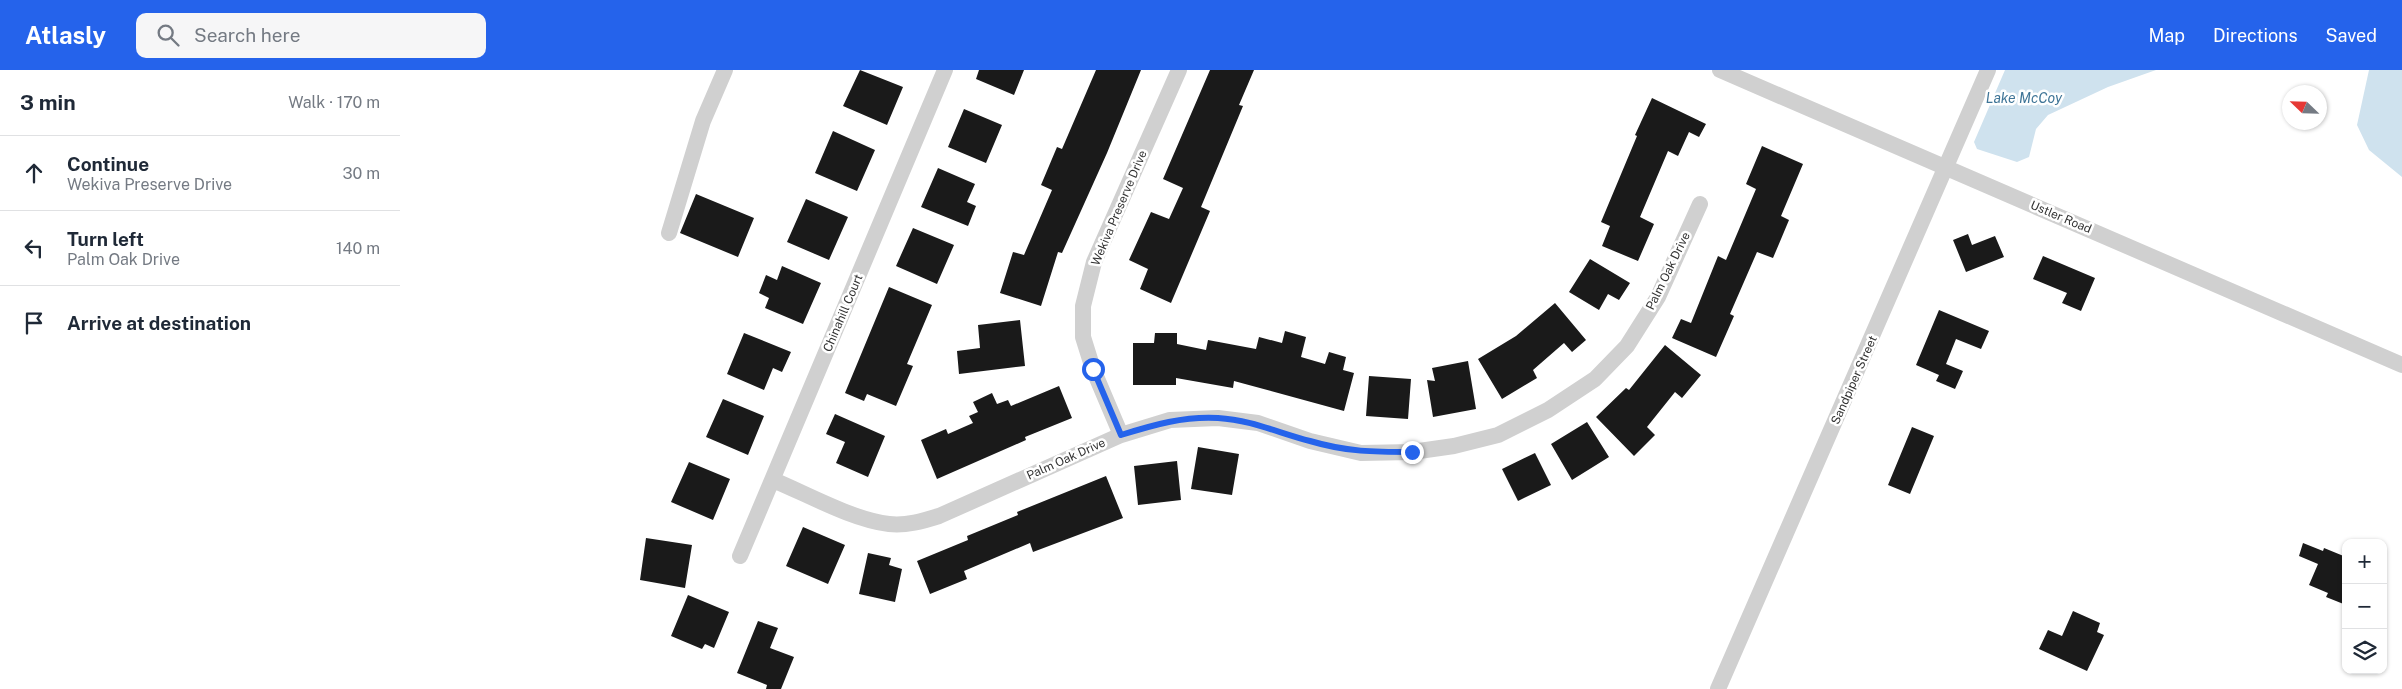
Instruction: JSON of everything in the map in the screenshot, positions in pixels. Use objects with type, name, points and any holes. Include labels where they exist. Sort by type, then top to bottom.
[{"type":"street","points":[[668,232],[703,120],[725,70]]},
{"type":"street","name":"Chinahill Court","points":[[740,556],[945,70]]},
{"type":"street","name":"Wekiva Preserve Drive","points":[[1121,435],[1093,369],[1083,337],[1083,306],[1094,262],[1179,70]]},
{"type":"street","name":"Ustler Road","points":[[1720,70],[2402,365]]},
{"type":"street","name":"Sandpiper Street","points":[[1718,689],[1988,70]]},
{"type":"street","name":"Palm Oak Drive","points":[[773,480],[868,520],[891,524],[915,523],[939,516],[1121,435],[1170,420],[1218,418],[1258,423],[1310,441],[1361,452],[1412,452],[1454,446],[1498,435],[1548,410],[1595,379],[1628,346],[1658,297],[1700,204]]},
{"type":"water","name":"Lake McCoy","points":[[2005,70],[2156,70],[2108,87],[2048,115],[2036,129],[2029,157],[2017,162],[1977,149],[1974,142]]},
{"type":"water","points":[[2369,70],[2402,70],[2402,177],[2369,150],[2357,125]]},
{"type":"building","points":[[860,70],[903,87],[887,125],[843,106]]},
{"type":"building","points":[[979,70],[1024,70],[1014,95],[976,79]]},
{"type":"building","points":[[1096,70],[1141,70],[1107,153],[1062,253],[1058,252],[1041,306],[1000,293],[1013,252],[1024,255],[1052,190],[1041,185],[1057,147],[1062,149]]},
{"type":"building","points":[[1210,70],[1254,70],[1239,105],[1243,106],[1201,207],[1210,211],[1171,303],[1140,289],[1148,269],[1129,260],[1151,212],[1169,219],[1183,188],[1163,179]]},
{"type":"building","points":[[1652,98],[1706,124],[1699,137],[1689,132],[1678,156],[1668,151],[1640,217],[1654,224],[1638,261],[1602,246],[1610,226],[1601,222],[1637,136],[1635,135]]},
{"type":"building","points":[[964,109],[1002,125],[986,163],[948,147]]},
{"type":"building","points":[[833,131],[875,150],[857,191],[815,173]]},
{"type":"building","points":[[1762,146],[1803,164],[1781,216],[1789,220],[1773,258],[1757,252],[1730,314],[1734,316],[1716,357],[1672,338],[1681,319],[1691,323],[1718,256],[1726,260],[1756,189],[1746,184]]},
{"type":"building","points":[[938,168],[975,184],[967,202],[976,206],[968,226],[921,207]]},
{"type":"building","points":[[696,194],[754,218],[738,257],[680,233]]},
{"type":"building","points":[[806,199],[848,217],[829,260],[787,242]]},
{"type":"building","points":[[913,228],[954,245],[937,284],[896,266]]},
{"type":"building","points":[[1968,234],[1972,245],[1995,236],[2004,257],[1966,272],[1953,240]]},
{"type":"building","points":[[2043,256],[2095,278],[2081,311],[2062,303],[2067,293],[2033,279]]},
{"type":"building","points":[[1590,259],[1630,283],[1619,300],[1608,294],[1599,310],[1569,292]]},
{"type":"building","points":[[782,266],[821,283],[803,324],[765,308],[769,298],[759,293],[766,275],[777,280]]},
{"type":"building","points":[[889,287],[932,305],[907,364],[913,366],[896,406],[867,394],[864,401],[845,393]]},
{"type":"building","points":[[1555,303],[1586,340],[1572,352],[1564,343],[1533,370],[1537,378],[1502,399],[1478,359],[1516,336]]},
{"type":"building","points":[[1939,310],[1989,331],[1981,349],[1956,339],[1946,364],[1963,371],[1955,389],[1936,381],[1939,375],[1916,365]]},
{"type":"building","points":[[1020,320],[1025,366],[959,374],[957,351],[980,348],[978,325]]},
{"type":"building","points":[[1285,331],[1306,337],[1301,357],[1325,364],[1329,352],[1346,357],[1343,370],[1354,373],[1344,411],[1234,381],[1233,388],[1176,378],[1176,385],[1133,385],[1133,343],[1154,343],[1155,333],[1177,333],[1177,344],[1206,350],[1208,340],[1256,349],[1259,337],[1282,343]]},
{"type":"building","points":[[744,333],[791,352],[782,372],[773,368],[764,390],[727,374]]},
{"type":"building","points":[[1665,345],[1701,375],[1682,398],[1675,392],[1647,427],[1655,435],[1634,456],[1596,417],[1626,388],[1629,390]]},
{"type":"building","points":[[1468,361],[1476,409],[1433,417],[1427,380],[1435,381],[1432,368]]},
{"type":"building","points":[[1369,376],[1411,379],[1408,419],[1366,416]]},
{"type":"building","points":[[1059,386],[1072,418],[1025,437],[1026,440],[937,479],[921,440],[946,429],[948,434],[973,423],[969,416],[978,412],[973,402],[992,393],[997,404],[1008,400],[1011,406]]},
{"type":"building","points":[[723,399],[764,416],[748,455],[706,437]]},
{"type":"building","points":[[835,414],[885,436],[868,477],[836,463],[845,442],[826,434]]},
{"type":"building","points":[[1587,422],[1609,457],[1572,480],[1551,444]]},
{"type":"building","points":[[1912,427],[1934,436],[1910,494],[1888,485]]},
{"type":"building","points":[[1198,447],[1239,454],[1232,495],[1191,489]]},
{"type":"building","points":[[1535,453],[1551,485],[1518,501],[1502,469]]},
{"type":"building","points":[[1177,461],[1181,500],[1138,505],[1134,466]]},
{"type":"building","points":[[689,462],[730,479],[713,520],[671,502]]},
{"type":"building","points":[[1106,476],[1123,518],[1033,552],[1030,543],[964,571],[967,579],[930,594],[917,561],[968,540],[967,536],[1018,515],[1017,512]]},
{"type":"building","points":[[803,527],[845,545],[828,584],[786,566]]},
{"type":"building","points":[[646,538],[692,545],[685,588],[640,580]]},
{"type":"building","points":[[2303,543],[2323,551],[2324,548],[2342,555],[2342,603],[2326,597],[2328,593],[2309,585],[2318,564],[2299,556]]},
{"type":"building","points":[[868,553],[891,558],[889,565],[902,569],[895,602],[859,594]]},
{"type":"building","points":[[688,595],[729,612],[714,648],[705,644],[702,649],[671,636]]},
{"type":"building","points":[[2073,611],[2100,623],[2097,632],[2104,635],[2087,671],[2039,649],[2048,630],[2062,636]]},
{"type":"building","points":[[758,621],[778,628],[770,648],[794,657],[781,689],[766,689],[767,685],[737,673]]},
{"type":"route","points":[[1093,369],[1121,435],[1170,420],[1218,418],[1258,423],[1310,441],[1361,452],[1412,452]]}]
